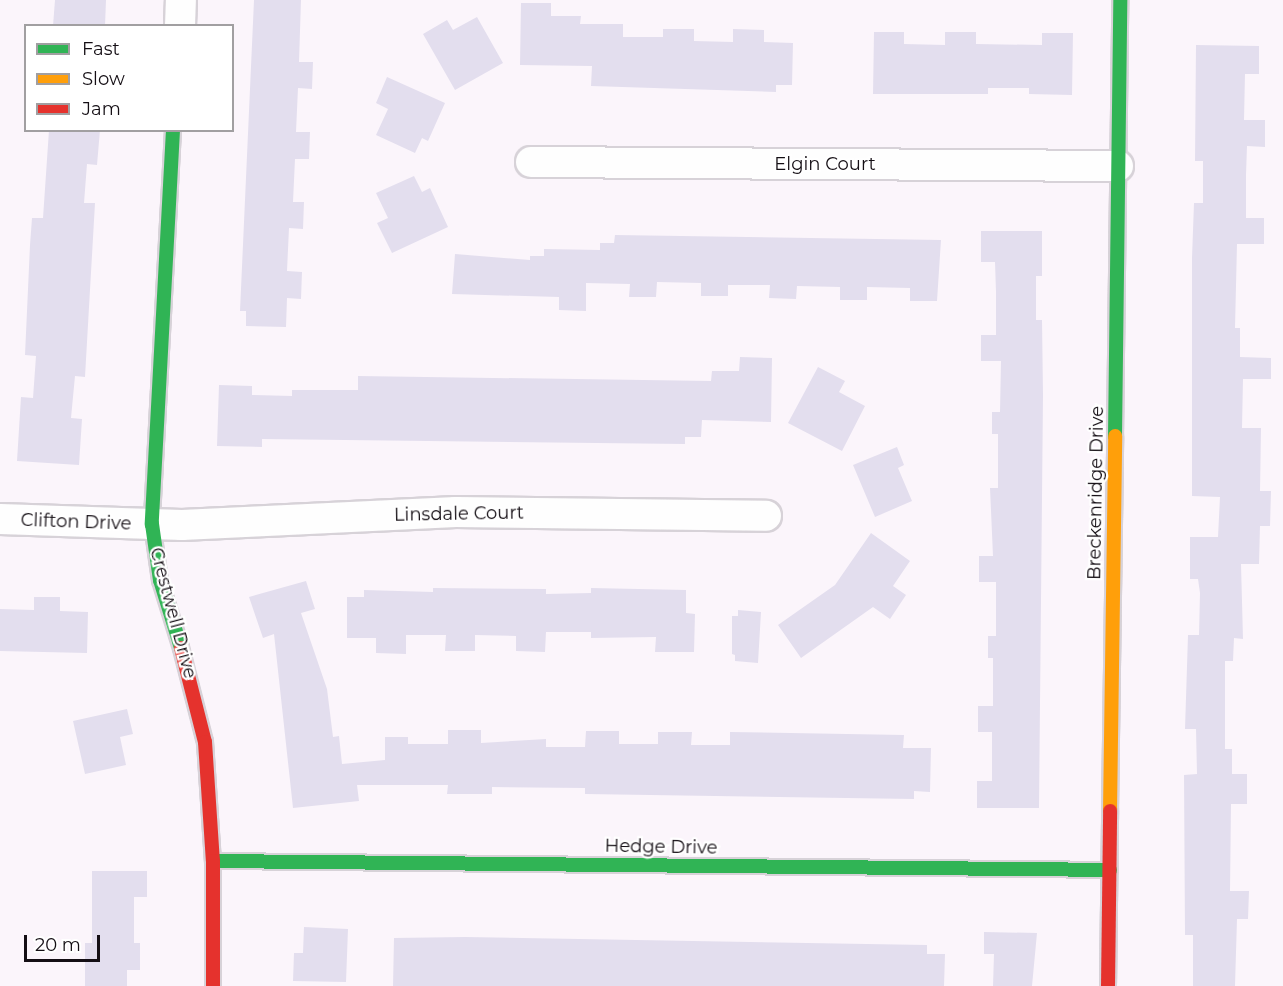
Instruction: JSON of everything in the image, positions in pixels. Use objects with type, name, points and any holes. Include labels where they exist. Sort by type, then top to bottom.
[{"type":"street","points":[[180,24],[181,0]]},
{"type":"street","name":"Breckenridge Drive","points":[[1108,986],[1120,0]]},
{"type":"street","name":"Crestwell Drive","points":[[173,132],[152,524],[160,580],[199,709],[211,797],[213,986]]},
{"type":"street","name":"Elgin Court","points":[[531,162],[1118,166]]},
{"type":"street","name":"Linsdale Court","points":[[152,524],[456,512],[766,516]]},
{"type":"street","name":"Clifton Drive","points":[[0,519],[152,524]]},
{"type":"street","name":"Hedge Drive","points":[[213,861],[1110,870]]},
{"type":"building","points":[[55,0],[106,0],[105,24],[53,24]]},
{"type":"building","points":[[254,0],[301,0],[299,62],[313,62],[312,89],[298,88],[296,132],[310,132],[309,159],[295,159],[293,202],[304,202],[303,229],[289,228],[287,271],[302,272],[301,299],[287,298],[286,327],[246,326],[246,311],[240,311]]},
{"type":"building","points":[[521,3],[551,3],[551,16],[581,16],[580,24],[623,24],[623,37],[663,37],[663,29],[694,29],[694,41],[733,42],[733,29],[764,30],[764,42],[793,43],[792,85],[776,85],[776,92],[591,86],[592,66],[520,65]]},
{"type":"building","points":[[477,17],[503,63],[455,90],[423,34],[447,20],[453,30]]},
{"type":"building","points":[[874,32],[904,32],[904,44],[945,45],[945,32],[976,32],[976,44],[1042,45],[1042,33],[1073,33],[1072,95],[1029,94],[1029,88],[988,88],[988,94],[873,94]]},
{"type":"building","points":[[1196,45],[1259,46],[1259,74],[1245,74],[1244,120],[1265,120],[1265,147],[1247,146],[1246,175],[1246,218],[1264,218],[1264,244],[1237,244],[1235,328],[1240,328],[1240,357],[1271,358],[1271,379],[1243,379],[1242,428],[1261,428],[1260,491],[1271,491],[1270,526],[1260,526],[1259,564],[1241,564],[1243,639],[1234,638],[1233,661],[1225,661],[1225,749],[1232,749],[1232,774],[1247,774],[1247,804],[1231,804],[1230,891],[1249,891],[1248,919],[1237,919],[1235,986],[1193,986],[1193,935],[1185,935],[1184,775],[1197,774],[1196,729],[1185,729],[1188,635],[1199,635],[1200,593],[1198,579],[1190,579],[1190,537],[1218,537],[1220,497],[1192,496],[1194,203],[1203,203],[1203,161],[1195,161]]},
{"type":"building","points":[[387,77],[445,103],[428,141],[422,138],[415,153],[376,135],[388,109],[376,103]]},
{"type":"building","points":[[49,132],[100,132],[97,165],[87,164],[84,203],[95,203],[85,377],[75,376],[71,418],[82,419],[79,465],[17,461],[21,397],[33,398],[36,356],[25,355],[32,218],[43,218]]},
{"type":"building","points":[[414,176],[422,192],[430,188],[448,227],[392,253],[377,223],[388,218],[376,193]]},
{"type":"building","points":[[981,231],[1042,231],[1042,276],[1036,276],[1036,320],[1042,320],[1043,395],[1039,808],[977,808],[977,781],[992,781],[992,732],[978,732],[978,706],[993,706],[993,658],[988,658],[988,636],[996,636],[996,582],[979,582],[979,556],[993,556],[990,488],[998,488],[998,434],[992,434],[992,412],[1000,412],[1001,361],[981,361],[981,335],[996,335],[996,292],[995,262],[981,262]]},
{"type":"building","points":[[615,235],[941,240],[937,301],[910,301],[910,288],[867,287],[867,300],[840,300],[840,287],[797,286],[796,299],[769,298],[770,285],[728,285],[728,296],[701,296],[701,283],[657,282],[656,297],[629,297],[630,284],[586,283],[586,311],[559,310],[559,297],[452,294],[455,254],[530,260],[530,256],[544,256],[544,249],[600,250],[600,243],[614,243]]},
{"type":"building","points":[[740,357],[772,358],[771,422],[702,420],[701,437],[685,437],[685,444],[262,439],[262,447],[217,446],[219,385],[252,386],[252,395],[292,396],[292,390],[358,390],[358,376],[711,381],[712,371],[739,371]]},
{"type":"building","points":[[818,367],[845,381],[839,392],[865,406],[842,451],[788,423]]},
{"type":"building","points":[[897,447],[904,465],[898,468],[912,501],[875,517],[853,465]]},
{"type":"building","points":[[871,533],[910,561],[893,586],[906,595],[890,619],[873,607],[801,658],[778,625],[835,585]]},
{"type":"building","points":[[306,581],[315,609],[301,613],[327,689],[333,737],[339,736],[342,764],[385,760],[385,737],[408,737],[408,744],[448,744],[448,730],[481,730],[481,743],[546,739],[546,747],[585,747],[586,731],[619,731],[619,744],[658,744],[658,732],[692,732],[691,745],[730,745],[730,732],[904,735],[903,748],[931,748],[930,792],[914,791],[914,799],[585,794],[585,788],[492,787],[492,794],[447,794],[448,785],[357,785],[359,801],[293,808],[274,634],[263,638],[249,597]]},
{"type":"building","points":[[433,588],[546,589],[546,594],[591,593],[591,588],[686,590],[686,613],[695,614],[694,652],[655,652],[656,637],[591,638],[591,632],[546,632],[545,652],[516,651],[516,636],[475,635],[475,651],[445,651],[446,635],[406,635],[406,654],[376,653],[376,638],[347,638],[347,597],[364,597],[364,590],[433,592]]},
{"type":"building","points":[[34,597],[60,597],[60,611],[88,612],[87,653],[0,651],[0,609],[34,610]]},
{"type":"building","points":[[738,610],[761,612],[758,663],[735,661],[735,655],[732,654],[732,616],[738,616]]},
{"type":"building","points":[[127,709],[133,734],[120,737],[126,765],[85,774],[73,721]]},
{"type":"building","points":[[92,871],[147,871],[147,897],[134,897],[134,943],[140,943],[140,970],[127,970],[127,986],[85,986],[85,943],[92,943]]},
{"type":"building","points":[[304,927],[348,929],[346,982],[293,981],[294,953],[303,953]]},
{"type":"building","points":[[984,932],[1037,933],[1032,986],[993,986],[994,954],[984,954]]},
{"type":"building","points":[[465,937],[927,945],[927,954],[945,954],[944,986],[393,986],[394,938]]},
{"type":"traffic: fast","points":[[1115,436],[1120,0]]},
{"type":"traffic: fast","points":[[173,132],[152,524],[160,580],[181,648]]},
{"type":"traffic: fast","points":[[213,861],[1110,870]]},
{"type":"traffic: slow","points":[[1110,811],[1115,436]]},
{"type":"traffic: jam","points":[[181,648],[205,742],[213,861],[213,986]]},
{"type":"traffic: jam","points":[[1108,986],[1110,811]]}]
